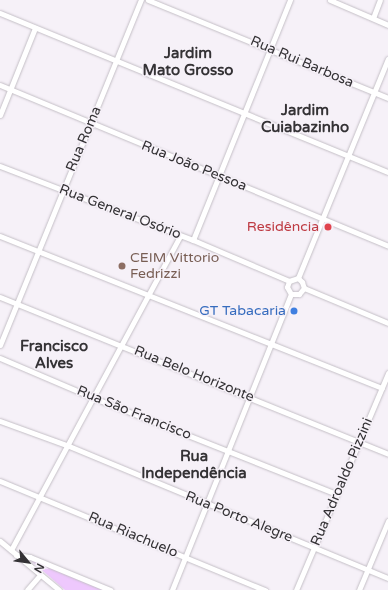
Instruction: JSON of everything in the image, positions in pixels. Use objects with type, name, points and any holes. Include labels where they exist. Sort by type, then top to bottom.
[{"type":"street","name":"Rua Roma","points":[[0,345],[142,0]]},
{"type":"street","name":"Rua Rui Barbosa","points":[[148,0],[388,98]]},
{"type":"street","points":[[193,240],[290,0]]},
{"type":"street","points":[[330,0],[388,25]]},
{"type":"street","points":[[373,18],[380,0]]},
{"type":"street","points":[[0,13],[245,112],[388,172]]},
{"type":"street","points":[[0,115],[35,28]]},
{"type":"street","points":[[291,294],[287,288],[289,281],[298,278],[388,59]]},
{"type":"street","name":"Rua João Pessoa","points":[[0,85],[90,124],[218,175],[388,246]]},
{"type":"street","name":"Rua General Osório","points":[[0,166],[193,240],[289,281]]},
{"type":"street","points":[[0,236],[39,250],[382,388]]},
{"type":"street","points":[[11,550],[42,497],[180,236]]},
{"type":"street","points":[[298,278],[302,282],[304,288],[388,323]]},
{"type":"street","points":[[291,294],[299,294],[304,288]]},
{"type":"street","points":[[172,590],[251,397],[291,294]]},
{"type":"street","name":"Rua Belo Horizonte","points":[[0,296],[122,344],[388,454]]},
{"type":"street","name":"Rua São Francisco","points":[[0,358],[94,398],[336,494]]},
{"type":"street","name":"Rua Adroaldo Pizzini","points":[[296,590],[388,373]]},
{"type":"street","name":"Rua Porto Alegre","points":[[0,421],[69,446],[388,578]]},
{"type":"street","name":"Rua Riachuelo","points":[[0,481],[266,590]]},
{"type":"street","points":[[359,590],[388,521]]},
{"type":"street","points":[[0,541],[59,590]]},
{"type":"street","points":[[16,555],[30,557],[110,590]]},
{"type":"street","points":[[27,590],[40,575]]},
{"type":"shaded area","points":[[28,558],[104,590],[65,590]]},
{"type":"place","name":"Residência","points":[[328,227]]},
{"type":"place","name":"CEIM Vittorio Fedrizzi","points":[[122,266]]},
{"type":"place","name":"GT Tabacaria","points":[[294,311]]},
{"type":"district","name":"Jardim Mato Grosso","points":[[188,62]]},
{"type":"district","name":"Jardim Cuiabazinho","points":[[305,118]]},
{"type":"district","name":"Francisco Alves","points":[[54,354]]},
{"type":"district","name":"Rua Independência","points":[[194,464]]}]
